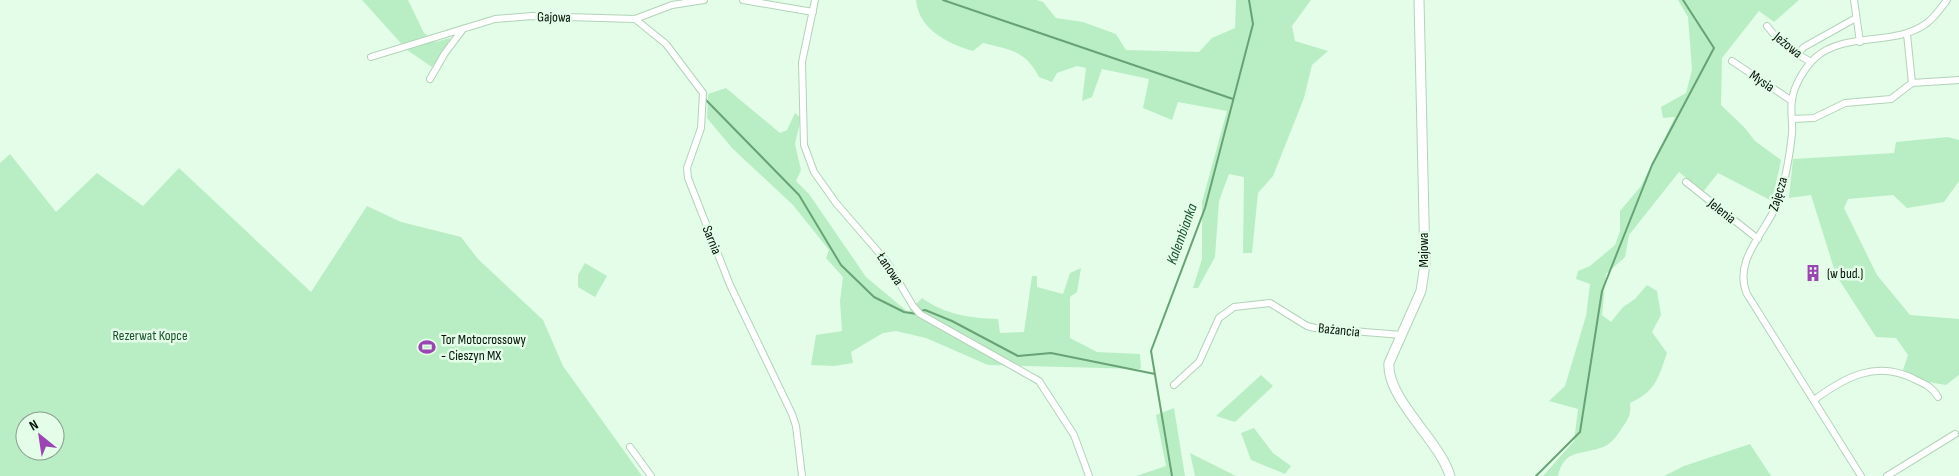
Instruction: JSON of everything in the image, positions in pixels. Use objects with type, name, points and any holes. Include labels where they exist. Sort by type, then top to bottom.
[{"type":"street","name":"Gajowa","points":[[371,56],[484,21],[532,16],[635,19],[672,3],[704,0]]},
{"type":"street","points":[[743,0],[813,12]]},
{"type":"street","name":"Łanowa","points":[[815,0],[802,70],[804,145],[814,172],[836,203],[887,262],[913,306],[920,314],[1040,381],[1074,435],[1089,476]]},
{"type":"street","name":"Majowa","points":[[1419,0],[1425,264],[1421,291],[1389,363],[1388,372],[1402,400],[1444,460],[1450,476]]},
{"type":"street","points":[[1854,0],[1860,42]]},
{"type":"street","name":"Zajęcza","points":[[1861,476],[1751,300],[1743,283],[1744,266],[1776,210],[1781,193],[1793,119],[1792,101],[1800,79],[1811,62],[1834,47],[1907,34],[1928,22],[1946,0]]},
{"type":"street","points":[[1797,54],[1856,18]]},
{"type":"street","name":"Sarnia","points":[[635,19],[666,44],[703,93],[701,128],[688,164],[688,178],[730,285],[792,414],[796,426],[802,476]]},
{"type":"street","name":"Jeżowa","points":[[1767,26],[1774,35],[1797,54],[1811,62]]},
{"type":"street","points":[[430,79],[445,53],[463,29]]},
{"type":"street","points":[[1907,34],[1912,83]]},
{"type":"street","name":"Mysia","points":[[1732,60],[1792,101]]},
{"type":"street","points":[[1793,119],[1814,118],[1845,104],[1890,100],[1912,83],[1959,80]]},
{"type":"street","name":"Jelenia","points":[[1686,182],[1758,240]]},
{"type":"street","name":"Bażancia","points":[[1174,385],[1199,362],[1219,318],[1234,307],[1270,303],[1307,326],[1402,336]]},
{"type":"street","points":[[1814,400],[1840,381],[1881,370],[1908,376],[1933,388],[1938,397]]},
{"type":"street","points":[[1887,476],[1955,434]]},
{"type":"street","points":[[630,447],[651,476]]},
{"type":"green space","points":[[362,0],[408,0],[424,33],[436,42],[449,38],[452,41],[432,67],[407,50]]},
{"type":"green space","points":[[916,0],[1037,0],[1043,2],[1056,18],[1083,22],[1116,34],[1126,50],[1199,52],[1212,38],[1235,28],[1236,0],[1311,0],[1292,26],[1295,41],[1328,51],[1312,65],[1304,98],[1273,176],[1258,193],[1252,253],[1243,253],[1244,177],[1229,174],[1219,201],[1215,257],[1198,288],[1193,288],[1202,259],[1202,202],[1227,111],[1178,102],[1172,120],[1143,108],[1149,79],[1102,69],[1092,97],[1082,101],[1086,68],[1077,66],[1057,73],[1052,82],[1039,77],[1028,61],[1016,52],[983,43],[973,51],[963,48],[944,39],[928,27],[918,10]]},
{"type":"green space","points":[[1678,0],[1799,0],[1774,22],[1759,11],[1722,58],[1721,105],[1744,127],[1755,141],[1781,160],[1772,201],[1718,173],[1703,192],[1679,172],[1629,235],[1625,257],[1606,274],[1602,315],[1611,322],[1623,307],[1635,299],[1647,285],[1657,291],[1661,315],[1652,332],[1667,353],[1658,377],[1651,389],[1630,403],[1628,419],[1610,443],[1604,447],[1574,454],[1569,457],[1564,461],[1558,476],[1543,476],[1574,441],[1578,409],[1549,401],[1565,386],[1586,316],[1590,284],[1576,279],[1578,271],[1590,266],[1615,245],[1620,231],[1620,211],[1641,186],[1675,117],[1663,118],[1661,107],[1686,93],[1692,70],[1688,17]]},
{"type":"green space","points":[[726,88],[780,133],[787,130],[795,113],[801,118],[795,144],[801,170],[796,181],[809,194],[866,277],[908,312],[922,298],[949,312],[978,318],[998,319],[1000,333],[1024,332],[1032,276],[1037,276],[1037,287],[1063,294],[1070,273],[1081,268],[1077,292],[1070,297],[1070,338],[1097,352],[1140,354],[1141,369],[988,365],[926,338],[896,331],[883,333],[851,352],[853,363],[834,366],[811,365],[816,335],[842,331],[840,301],[843,277],[826,258],[829,250],[793,205],[732,148],[707,118],[708,94]]},
{"type":"green space","points":[[1948,137],[1959,140],[1959,181],[1944,202],[1907,208],[1893,195],[1848,199],[1844,208],[1877,275],[1910,315],[1959,319],[1959,375],[1946,385],[1928,382],[1903,370],[1908,355],[1896,338],[1876,337],[1836,275],[1811,195],[1789,198],[1793,159],[1894,153],[1896,142]]},
{"type":"green space","name":"Rezerwat Kopce","points":[[10,154],[56,212],[97,173],[143,206],[179,168],[311,292],[367,206],[401,222],[461,237],[478,259],[543,320],[563,366],[642,476],[0,476],[0,163]]},
{"type":"green space","points":[[585,263],[607,276],[595,297],[578,287],[578,275]]},
{"type":"green space","points":[[1261,375],[1273,386],[1235,422],[1216,416]]},
{"type":"green space","points":[[1174,408],[1185,476],[1136,476],[1166,466],[1156,415]]},
{"type":"green space","points":[[1254,428],[1273,453],[1291,466],[1285,474],[1251,460],[1241,433]]},
{"type":"green space","points":[[1750,444],[1771,476],[1664,476],[1684,466]]},
{"type":"green space","points":[[1190,453],[1236,476],[1195,476]]},
{"type":"waterway","points":[[943,0],[1233,99]]},
{"type":"waterway","name":"Kalembianka","points":[[1172,476],[1151,351],[1205,208],[1253,24],[1249,0]]},
{"type":"waterway","points":[[1536,476],[1580,432],[1602,291],[1652,165],[1714,48],[1683,0]]},
{"type":"waterway","points":[[705,99],[799,195],[841,265],[874,297],[904,312],[917,314]]},
{"type":"waterway","points":[[921,311],[925,310],[952,321],[1018,356],[1051,353],[1155,374]]},
{"type":"place","name":"(w bud.)","points":[[1813,273]]},
{"type":"place","name":"Tor Motocrossowy - Cieszyn MX","points":[[427,347]]}]
